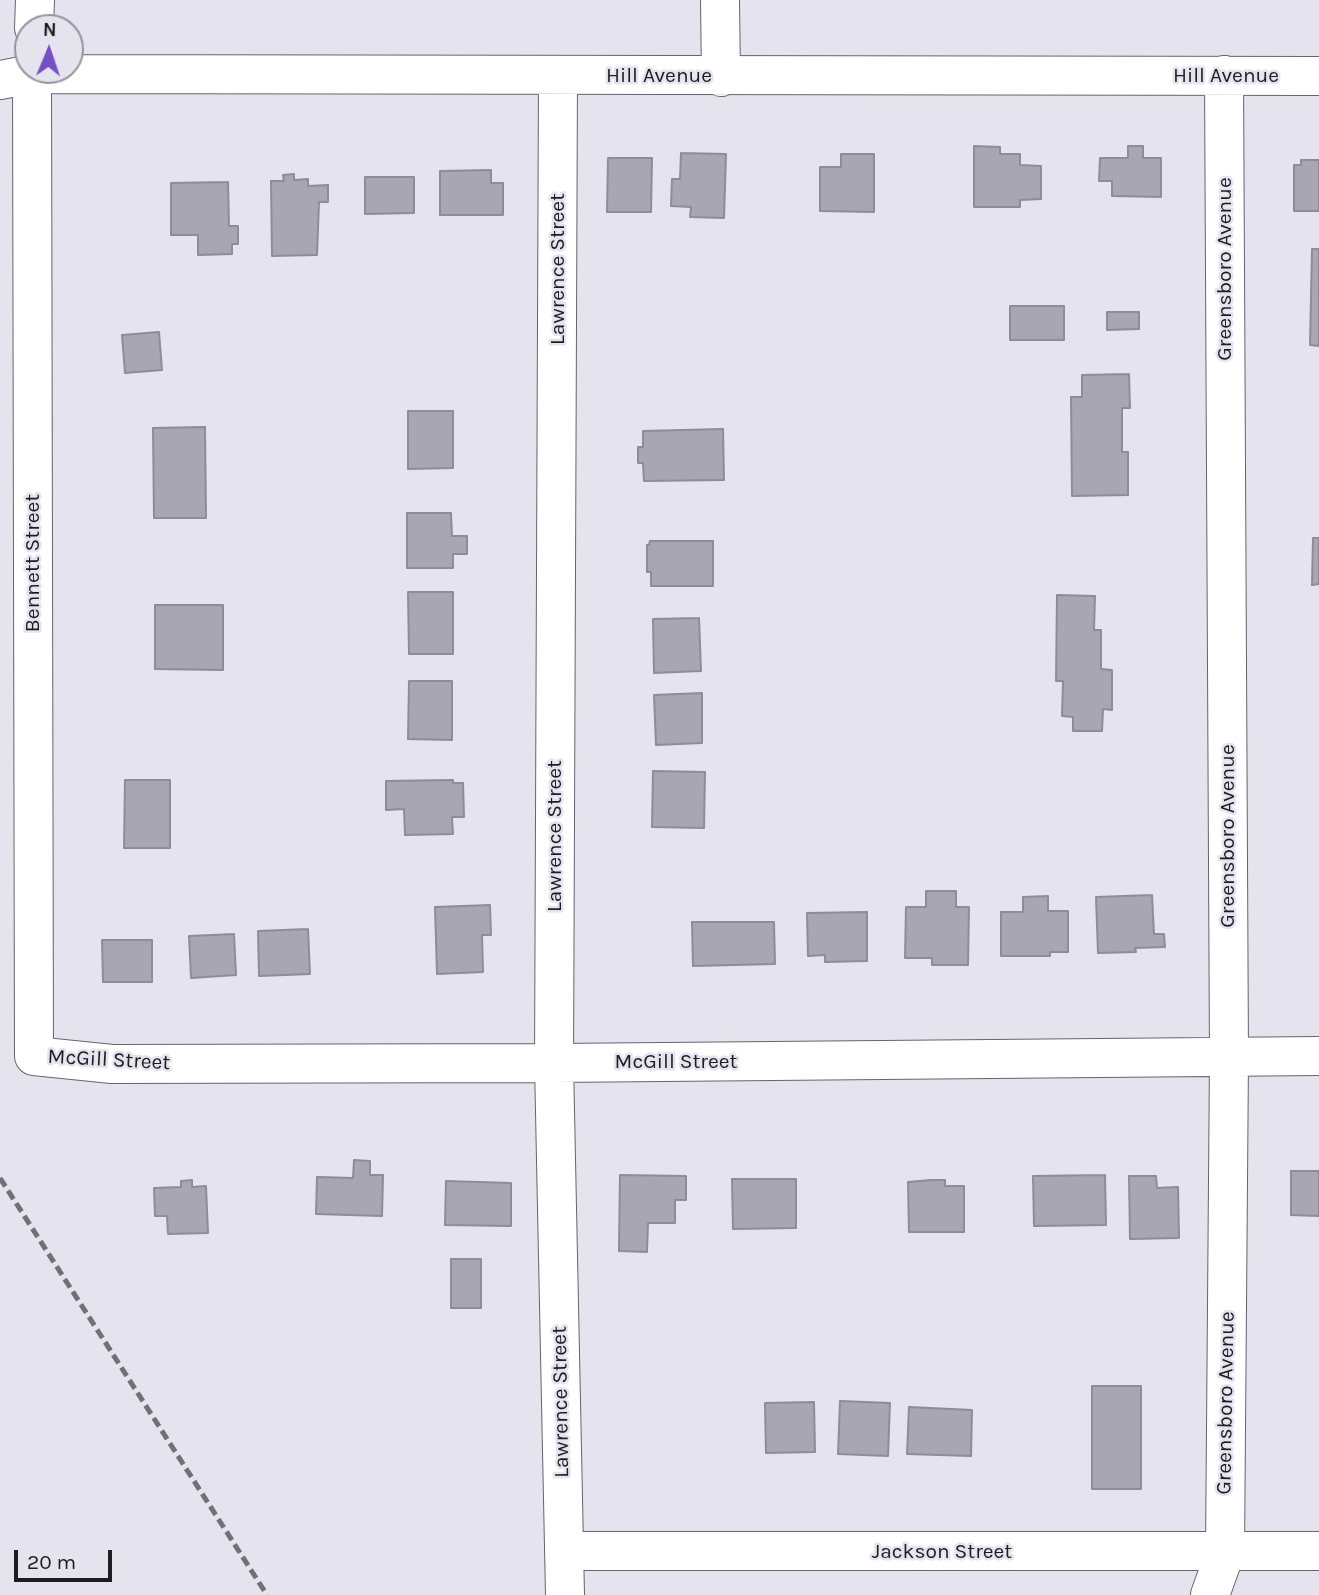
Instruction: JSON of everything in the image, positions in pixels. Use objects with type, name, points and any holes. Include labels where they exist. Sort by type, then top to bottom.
[{"type":"street","points":[[720,0],[721,77]]},
{"type":"street","name":"Hill Avenue","points":[[84,74],[1319,76]]},
{"type":"street","name":"Greensboro Avenue","points":[[1210,1595],[1224,1553],[1229,1057],[1224,75]]},
{"type":"street","name":"Lawrence Street","points":[[558,76],[554,1063],[565,1595]]},
{"type":"street","name":"Bennett Street","points":[[21,84],[34,1056]]},
{"type":"street","name":"McGill Street","points":[[34,1056],[112,1063],[554,1063],[1319,1056]]},
{"type":"street","name":"Jackson Street","points":[[564,1551],[1319,1551]]},
{"type":"building","points":[[974,146],[1000,147],[1000,154],[1020,154],[1020,165],[1041,166],[1041,199],[1020,200],[1020,207],[974,207]]},
{"type":"building","points":[[1128,146],[1143,146],[1143,158],[1161,158],[1161,197],[1112,196],[1112,181],[1099,181],[1100,158],[1128,158]]},
{"type":"building","points":[[681,153],[726,154],[724,218],[690,217],[691,207],[671,206],[672,179],[680,179]]},
{"type":"building","points":[[841,154],[874,154],[874,212],[820,211],[820,167],[841,167]]},
{"type":"building","points":[[608,158],[652,158],[651,212],[607,212]]},
{"type":"building","points":[[1301,160],[1319,160],[1319,211],[1294,211],[1294,165],[1301,165]]},
{"type":"building","points":[[491,170],[491,183],[503,183],[503,215],[440,215],[440,171]]},
{"type":"building","points":[[294,174],[294,180],[308,179],[308,186],[328,185],[328,202],[319,202],[317,255],[272,256],[271,181],[284,181],[283,175]]},
{"type":"building","points":[[365,177],[414,177],[414,213],[365,214]]},
{"type":"building","points":[[228,182],[229,226],[238,226],[238,244],[232,244],[232,254],[198,255],[198,235],[171,235],[171,183]]},
{"type":"building","points":[[1312,249],[1319,249],[1319,346],[1310,345]]},
{"type":"building","points":[[1010,306],[1064,306],[1064,340],[1010,340]]},
{"type":"building","points":[[1107,312],[1139,312],[1139,329],[1107,330]]},
{"type":"building","points":[[159,332],[162,370],[125,373],[122,335]]},
{"type":"building","points":[[1129,374],[1130,408],[1122,408],[1122,452],[1128,452],[1128,495],[1072,496],[1071,397],[1082,397],[1082,375]]},
{"type":"building","points":[[408,411],[453,411],[453,468],[408,469]]},
{"type":"building","points":[[205,427],[206,518],[154,518],[153,428]]},
{"type":"building","points":[[723,429],[724,480],[644,481],[643,463],[638,463],[638,447],[643,447],[643,431]]},
{"type":"building","points":[[407,513],[451,513],[452,536],[467,536],[467,554],[453,554],[453,568],[407,568]]},
{"type":"building","points":[[1313,538],[1319,538],[1319,584],[1312,585]]},
{"type":"building","points":[[650,541],[713,541],[713,586],[651,586],[651,572],[647,572],[647,545]]},
{"type":"building","points":[[408,592],[453,592],[453,654],[409,654]]},
{"type":"building","points":[[1057,595],[1095,596],[1094,630],[1101,630],[1101,669],[1112,670],[1112,710],[1103,709],[1102,731],[1073,731],[1073,717],[1062,716],[1063,681],[1056,681]]},
{"type":"building","points":[[155,605],[223,605],[223,670],[155,669]]},
{"type":"building","points":[[699,618],[701,671],[654,673],[653,619]]},
{"type":"building","points":[[409,681],[452,681],[452,740],[408,739]]},
{"type":"building","points":[[702,693],[702,743],[656,745],[654,695]]},
{"type":"building","points":[[653,771],[705,772],[704,828],[652,827]]},
{"type":"building","points":[[125,780],[170,780],[170,848],[124,848]]},
{"type":"building","points":[[453,780],[453,783],[463,783],[464,817],[452,817],[453,834],[405,835],[404,809],[386,810],[386,781]]},
{"type":"building","points":[[926,891],[956,891],[956,907],[969,907],[968,965],[932,965],[932,958],[905,958],[906,907],[926,907]]},
{"type":"building","points":[[1152,895],[1154,934],[1164,934],[1165,947],[1135,948],[1136,952],[1098,953],[1096,897]]},
{"type":"building","points":[[1048,896],[1048,911],[1068,911],[1068,952],[1050,952],[1050,956],[1001,956],[1001,912],[1023,912],[1023,897]]},
{"type":"building","points":[[490,905],[491,935],[482,935],[483,972],[437,974],[435,907]]},
{"type":"building","points":[[867,912],[867,961],[825,962],[825,955],[808,956],[807,913]]},
{"type":"building","points":[[692,922],[774,922],[775,964],[693,966]]},
{"type":"building","points":[[308,929],[310,974],[259,976],[258,931]]},
{"type":"building","points":[[234,934],[236,975],[191,978],[189,936]]},
{"type":"building","points":[[102,940],[152,940],[152,982],[103,982]]},
{"type":"building","points":[[354,1160],[370,1161],[370,1175],[383,1175],[382,1216],[316,1214],[317,1177],[353,1178]]},
{"type":"building","points":[[1291,1171],[1319,1171],[1319,1216],[1291,1215]]},
{"type":"building","points":[[620,1175],[686,1176],[686,1200],[675,1200],[675,1223],[648,1223],[647,1252],[619,1251]]},
{"type":"building","points":[[1105,1175],[1106,1225],[1034,1226],[1033,1176]]},
{"type":"building","points":[[1129,1176],[1156,1176],[1157,1188],[1178,1187],[1179,1238],[1130,1239]]},
{"type":"building","points":[[732,1179],[796,1179],[796,1228],[733,1229]]},
{"type":"building","points":[[192,1180],[192,1187],[206,1186],[208,1233],[168,1234],[167,1216],[155,1216],[154,1188],[181,1187],[181,1181]]},
{"type":"building","points":[[945,1180],[945,1186],[964,1186],[964,1232],[909,1232],[908,1182]]},
{"type":"building","points":[[446,1181],[511,1183],[511,1226],[445,1225]]},
{"type":"building","points":[[451,1259],[481,1259],[481,1308],[451,1308]]},
{"type":"building","points":[[1092,1386],[1141,1386],[1141,1489],[1092,1489]]},
{"type":"building","points":[[840,1401],[890,1403],[888,1456],[838,1454]]},
{"type":"building","points":[[814,1402],[815,1452],[766,1453],[765,1403]]},
{"type":"building","points":[[909,1407],[972,1410],[971,1456],[907,1454]]},
{"type":"railway","points":[[0,1178],[267,1595]]}]
